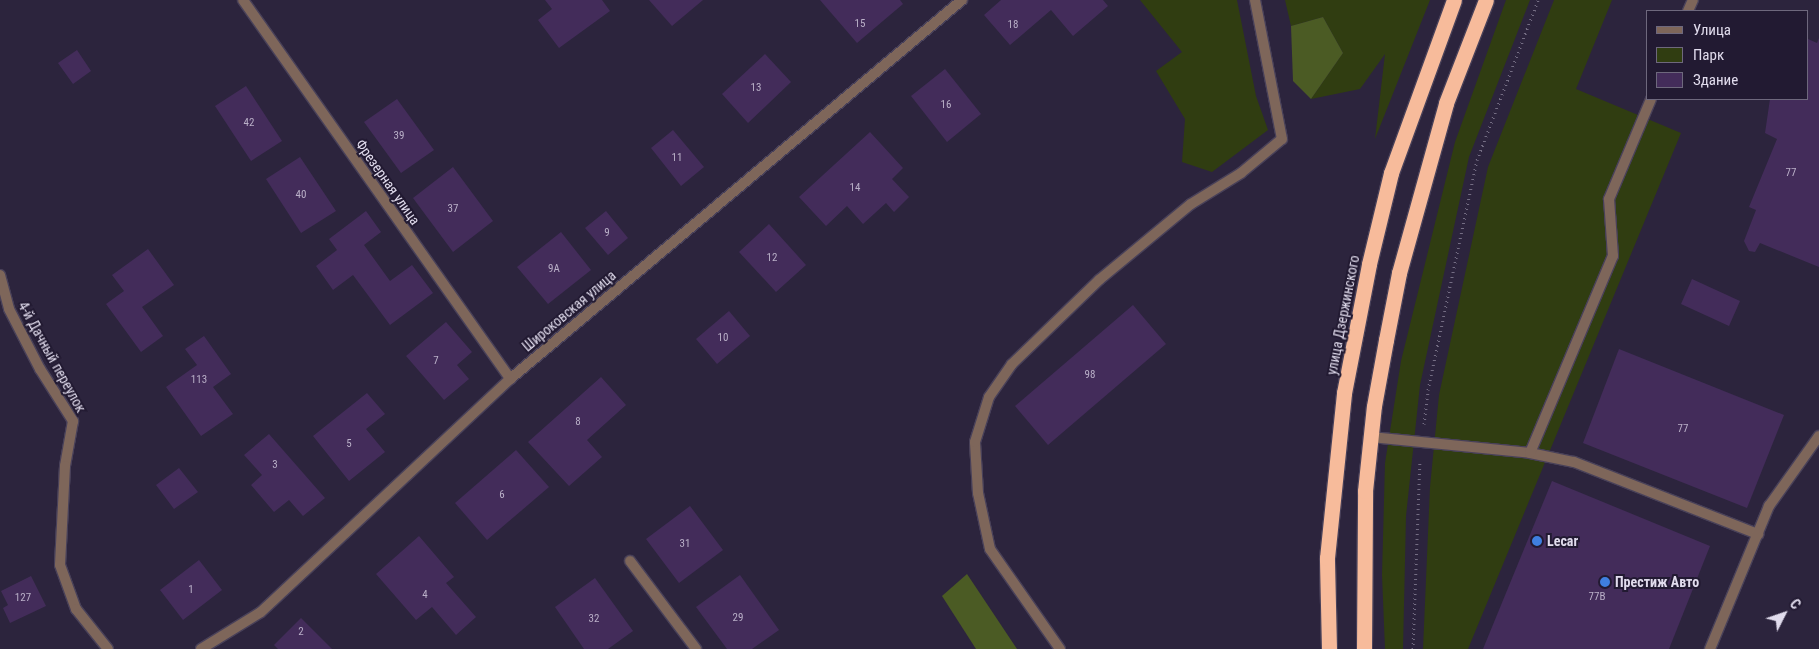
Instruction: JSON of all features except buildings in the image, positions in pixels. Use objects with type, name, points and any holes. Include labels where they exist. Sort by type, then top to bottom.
[{"type":"highway","name":"улица Дзержинского","points":[[1329,649],[1327,558],[1344,392],[1368,264],[1391,172],[1454,0]]},
{"type":"highway","points":[[1364,649],[1365,491],[1371,436],[1399,272],[1446,103],[1486,0]]},
{"type":"street","name":"Фрезерная улица","points":[[243,0],[510,379]]},
{"type":"street","name":"Широковская улица","points":[[202,649],[261,612],[510,379],[962,0]]},
{"type":"street","points":[[1060,649],[990,549],[978,493],[975,442],[989,397],[1012,364],[1114,267],[1191,204],[1241,172],[1282,139],[1255,0]]},
{"type":"street","points":[[1530,452],[1612,256],[1609,199],[1651,100]]},
{"type":"street","name":"4-й Дачный переулок","points":[[0,275],[8,310],[40,369],[73,421],[65,466],[60,564],[76,609],[108,649]]},
{"type":"street","points":[[1371,436],[1530,452],[1574,462],[1758,534]]},
{"type":"street","points":[[1710,649],[1769,506],[1819,436]]},
{"type":"street","points":[[630,561],[696,649]]},
{"type":"path","points":[[1413,649],[1417,488],[1428,390],[1477,160],[1538,0]]},
{"type":"green space","points":[[1140,0],[1237,0],[1256,96],[1268,130],[1212,172],[1182,162],[1185,119],[1156,71],[1182,52]]},
{"type":"green space","points":[[1285,0],[1430,0],[1375,139],[1385,54],[1360,89],[1311,99],[1343,53],[1323,17],[1291,26]]},
{"type":"green space","points":[[1506,0],[1530,0],[1469,157],[1420,385],[1406,516],[1403,649],[1385,649],[1382,575],[1385,463],[1401,361],[1455,142]]},
{"type":"green space","points":[[1554,0],[1612,0],[1576,89],[1681,133],[1468,649],[1423,649],[1430,487],[1439,395],[1488,167]]},
{"type":"green space","points":[[1323,17],[1343,53],[1311,99],[1293,81],[1291,26]]},
{"type":"green space","points":[[967,574],[1017,649],[976,649],[942,596]]},
{"type":"place","name":"Lecar","points":[[1537,541]]},
{"type":"place","name":"Престиж Авто","points":[[1605,582]]}]
